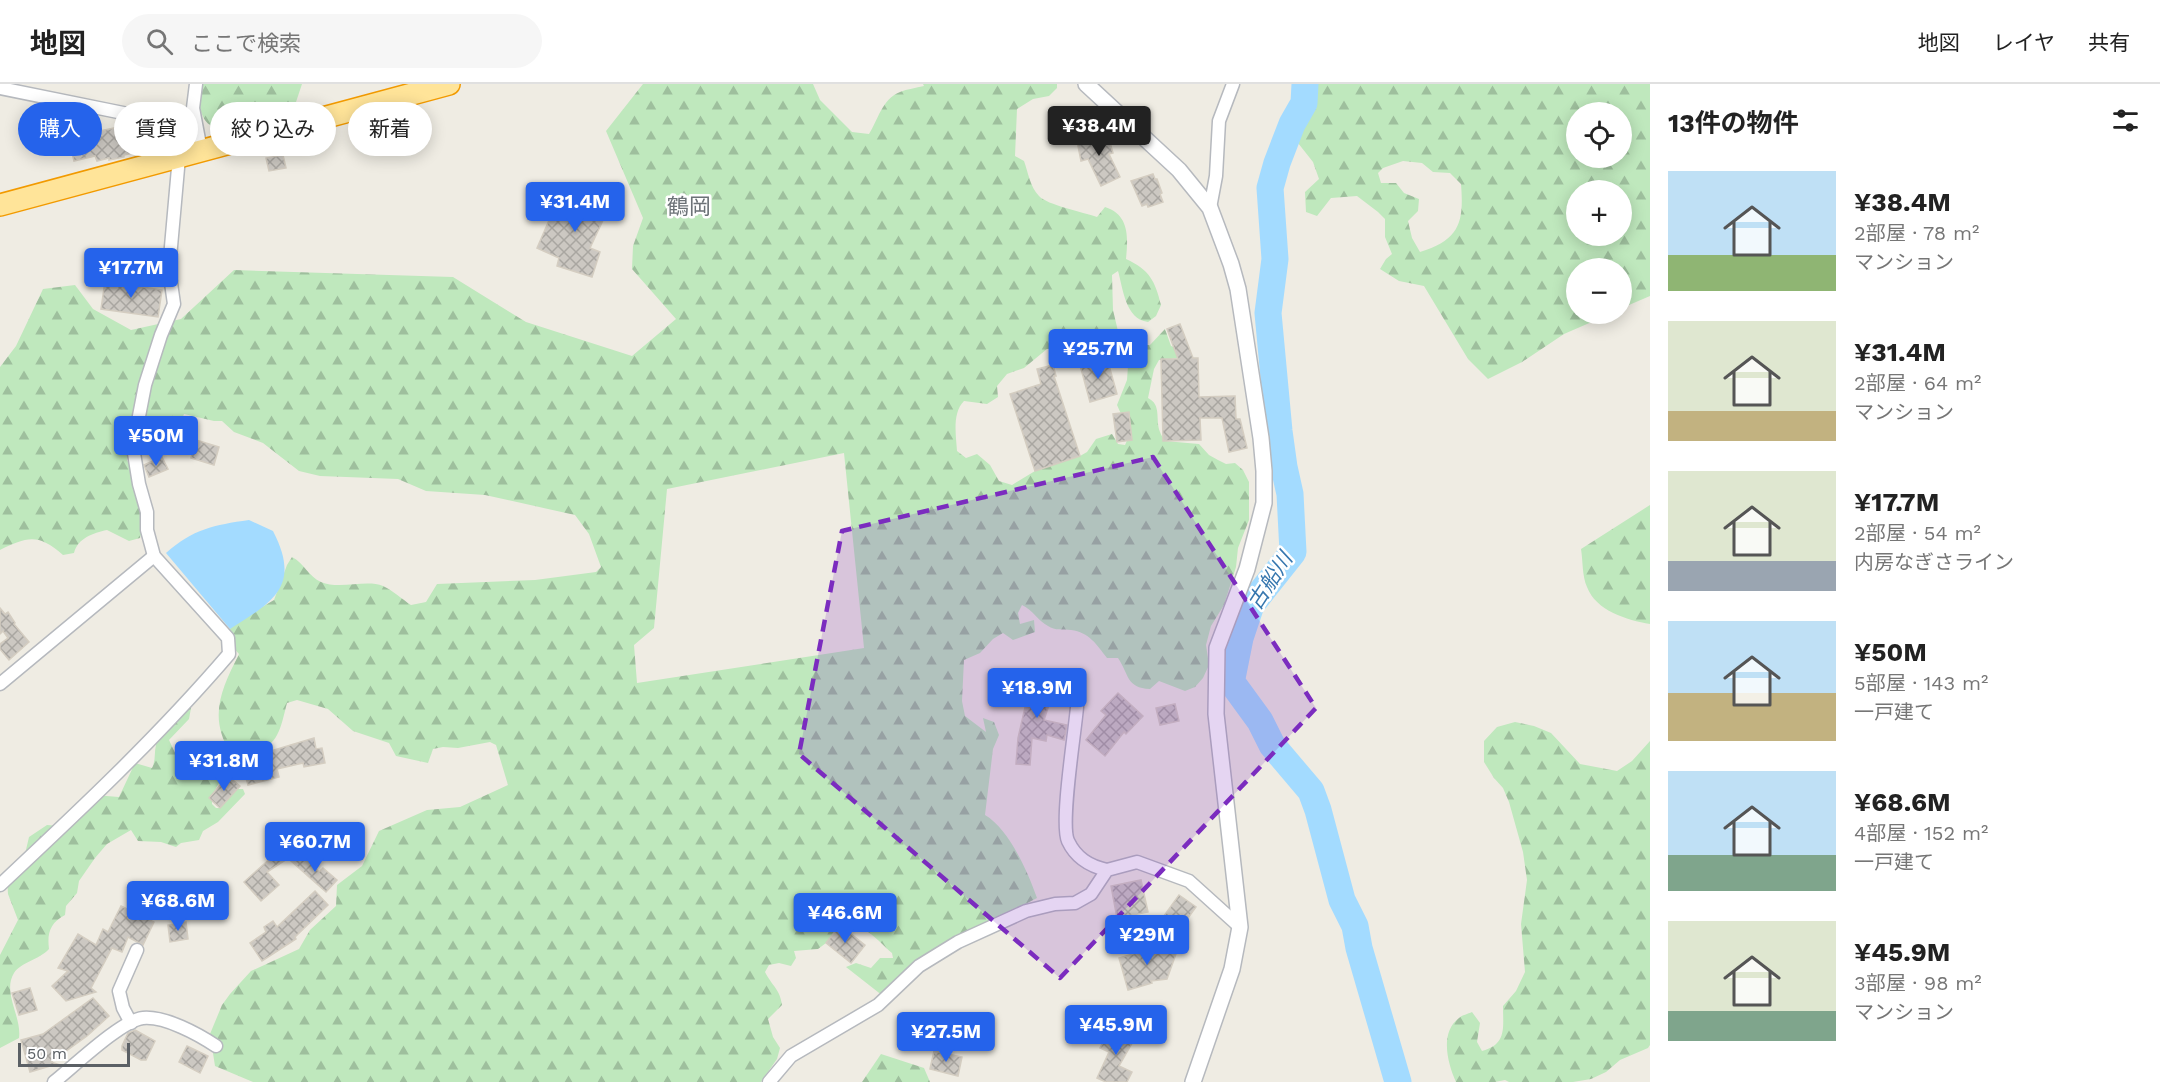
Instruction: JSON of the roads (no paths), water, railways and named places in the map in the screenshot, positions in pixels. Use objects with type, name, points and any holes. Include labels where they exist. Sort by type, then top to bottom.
[{"type":"highway","points":[[0,205],[449,84]]},
{"type":"street","points":[[196,84],[193,108],[201,151]]},
{"type":"street","points":[[1086,84],[1179,170],[1210,208],[1228,254],[1238,289],[1253,379],[1264,471],[1264,503],[1247,569],[1217,648],[1216,714],[1240,927],[1232,969],[1193,1082]]},
{"type":"street","points":[[1210,208],[1216,176],[1219,121],[1233,84]]},
{"type":"street","points":[[0,88],[176,122],[201,151]]},
{"type":"street","points":[[0,885],[76,814],[194,695],[229,654],[228,638],[154,556],[147,530],[147,512],[139,484],[133,447],[145,385],[174,304],[169,269],[179,157]]},
{"type":"street","points":[[0,684],[154,556]]},
{"type":"street","points":[[1077,707],[1066,827],[1068,839],[1078,856],[1092,867],[1107,870],[1137,862],[1189,881],[1240,927]]},
{"type":"street","points":[[769,1082],[791,1056],[878,1005],[919,966],[958,942],[1026,911],[1055,904],[1075,903],[1091,894],[1107,870]]},
{"type":"street","points":[[131,1023],[123,1008],[119,991],[137,950]]},
{"type":"street","points":[[54,1082],[125,1025],[143,1018],[168,1022],[203,1037],[216,1046]]},
{"type":"water","points":[[249,520],[273,531],[281,550],[284,566],[283,579],[278,591],[270,601],[230,629],[166,553],[185,538],[204,529]]},
{"type":"waterway","name":"古船川","points":[[1305,84],[1304,103],[1292,124],[1270,188],[1275,259],[1268,313],[1279,431],[1290,494],[1293,552],[1251,605],[1240,638],[1232,678],[1233,684],[1260,721],[1272,745],[1311,791],[1342,900],[1355,926],[1359,948],[1398,1082]]},
{"type":"district","name":"鶴岡","points":[[689,206]]}]
